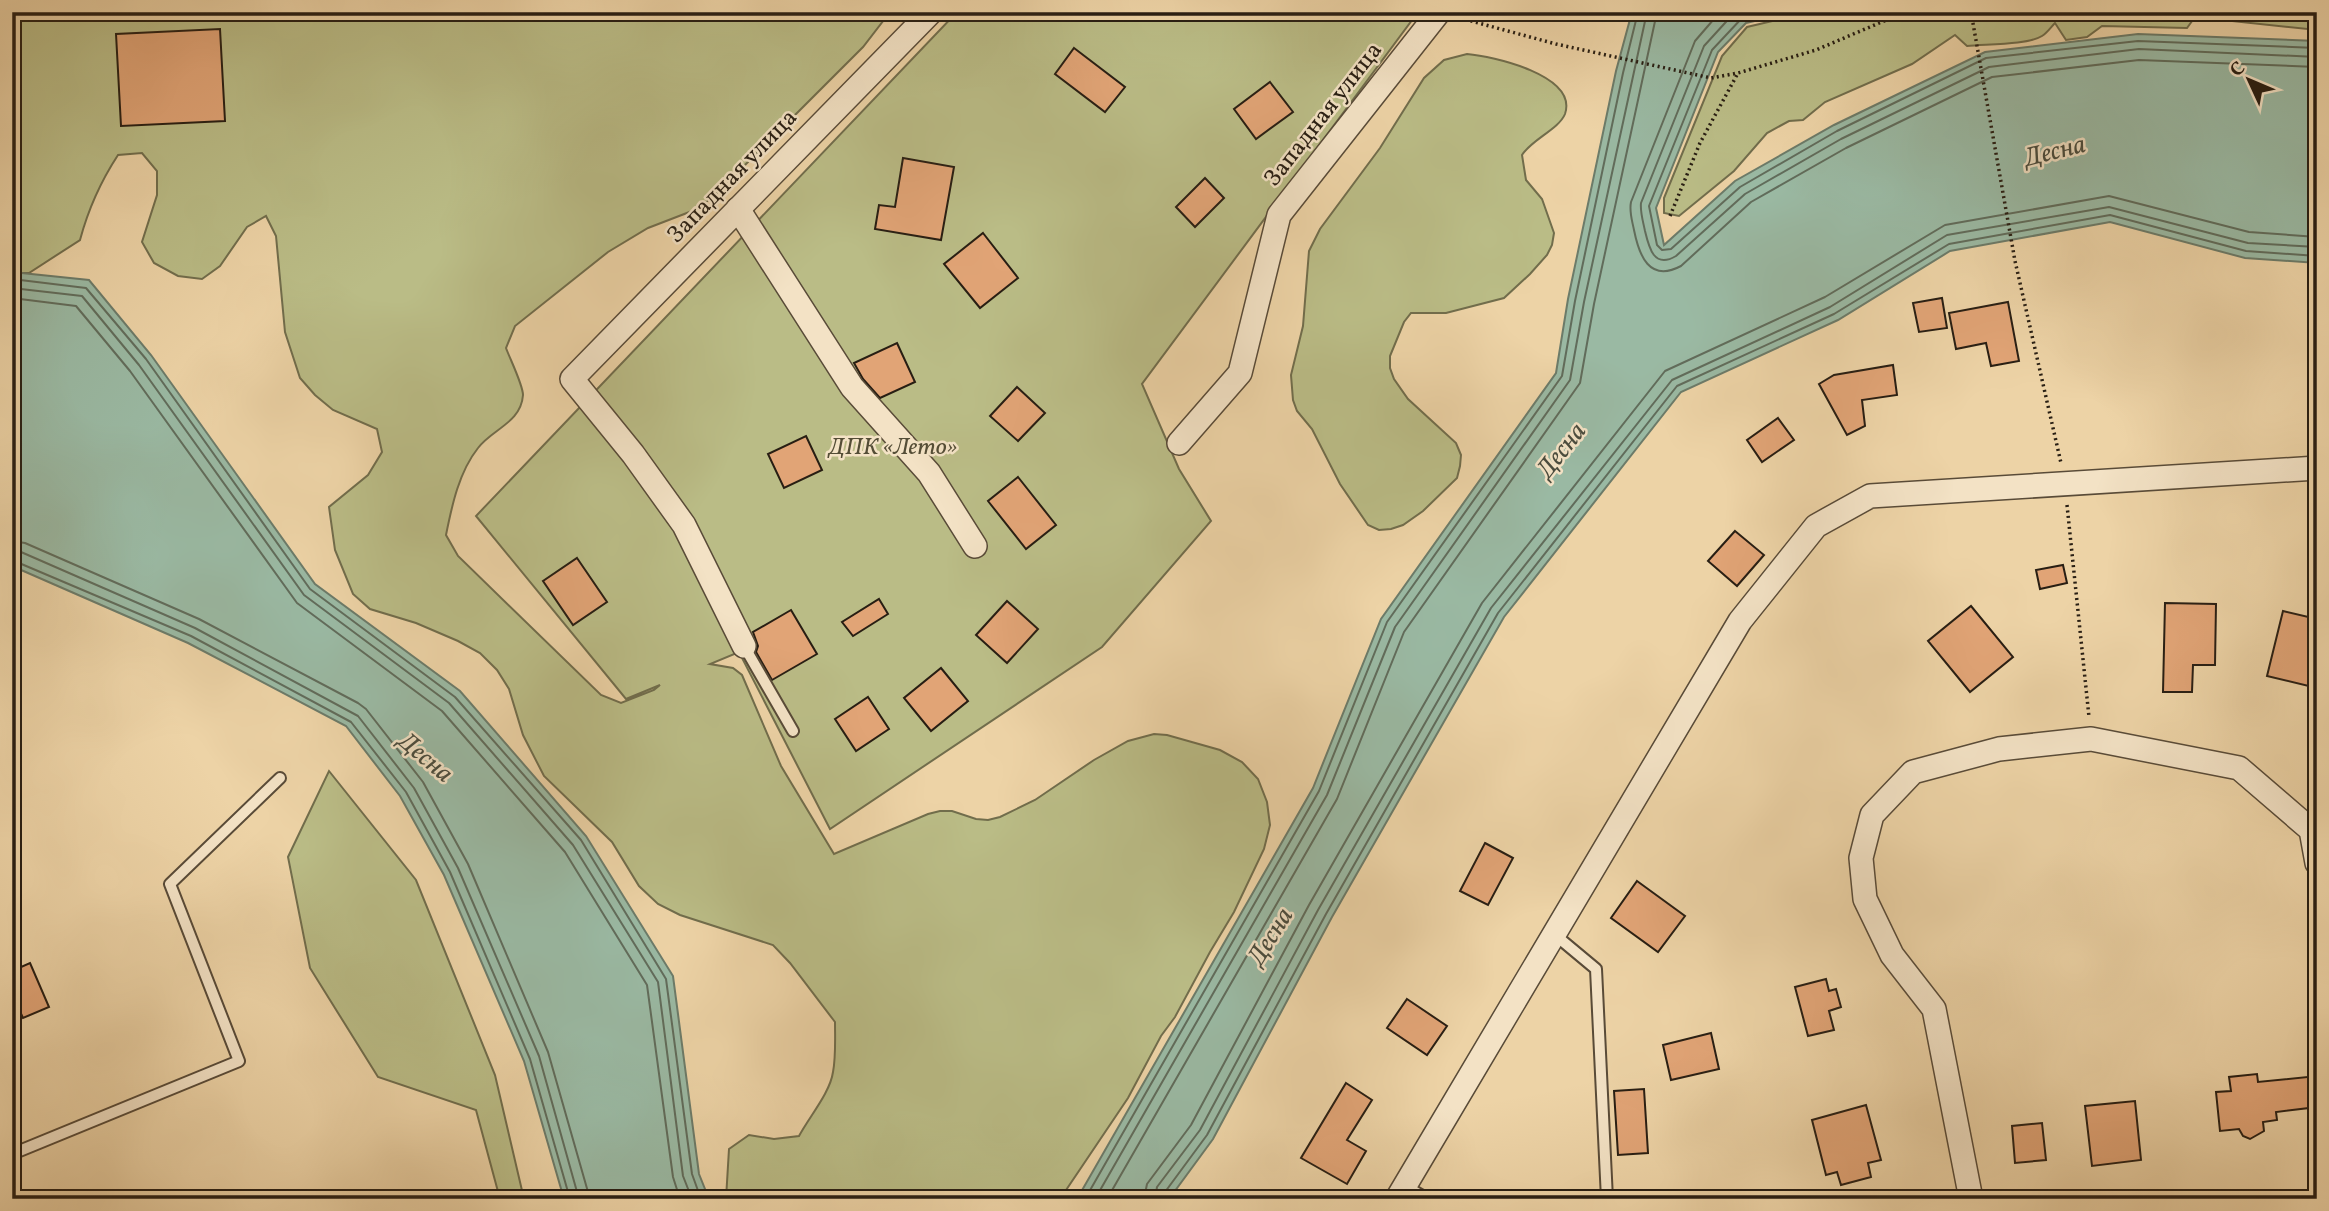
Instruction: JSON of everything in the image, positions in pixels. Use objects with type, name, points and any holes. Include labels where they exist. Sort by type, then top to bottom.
[{"type":"street","name":"Западная улица","points":[[744,646],[684,525],[633,454],[572,379],[932,12]]},
{"type":"street","name":"Западная улица","points":[[1180,443],[1240,373],[1279,215],[1439,12]]},
{"type":"street","points":[[738,209],[852,387],[929,473],[975,546]]},
{"type":"street","points":[[1401,1192],[1740,621],[1816,526],[1870,496],[2317,468]]},
{"type":"street","points":[[1971,1199],[1934,1009],[1892,955],[1865,899],[1861,858],[1872,814],[1913,772],[1999,749],[2091,739],[2239,768],[2311,830],[2317,863]]},
{"type":"lane","points":[[744,646],[793,731]]},
{"type":"lane","points":[[12,1154],[239,1061],[170,884],[280,778]]},
{"type":"lane","points":[[1554,934],[1596,969],[1607,1199]]},
{"type":"lane","points":[[1401,1192],[1428,1199]]},
{"type":"path","points":[[1439,12],[1556,44],[1711,78],[1738,73],[1816,50],[1905,12]]},
{"type":"path","points":[[1971,12],[2015,261]]},
{"type":"path","points":[[1670,216],[1700,143],[1738,73]]},
{"type":"green space","name":"ДПК «Лето»","points":[[12,12],[890,12],[863,47],[712,198],[692,211],[648,228],[608,252],[515,326],[506,348],[519,379],[523,395],[521,405],[512,419],[484,441],[471,457],[457,489],[446,535],[458,556],[601,695],[621,703],[660,685],[626,699],[476,516],[957,12],[1418,12],[1142,384],[1179,469],[1211,521],[1102,647],[830,829],[739,652],[710,664],[733,668],[742,675],[781,766],[834,854],[940,811],[952,811],[976,819],[1000,817],[1035,800],[1094,760],[1128,741],[1154,734],[1220,750],[1242,762],[1258,779],[1267,802],[1270,825],[1264,849],[1234,912],[1128,1098],[1060,1199],[726,1199],[729,1149],[749,1135],[774,1139],[799,1136],[819,1105],[833,1072],[835,1022],[773,945],[680,915],[658,904],[639,886],[612,842],[544,776],[523,735],[509,689],[497,670],[480,653],[416,623],[370,609],[353,594],[335,550],[329,507],[368,475],[382,452],[377,429],[333,410],[300,378],[285,332],[276,236],[266,216],[247,227],[220,266],[202,279],[178,276],[154,263],[142,242],[157,195],[157,171],[142,153],[118,155],[96,196],[80,240],[29,273],[12,273]]},
{"type":"green space","points":[[1811,12],[2317,12],[2317,30],[2195,17],[2187,28],[2102,26],[2087,37],[2066,40],[2055,23],[2042,36],[2017,43],[1967,46],[1955,35],[1912,64],[1825,102],[1803,120],[1789,121],[1767,133],[1734,171],[1679,216],[1664,213],[1664,198],[1722,56],[1747,27]]},
{"type":"green space","points":[[1467,54],[1530,70],[1559,88],[1566,100],[1562,119],[1522,155],[1526,180],[1542,199],[1554,233],[1552,245],[1530,274],[1504,298],[1446,313],[1411,313],[1404,322],[1390,356],[1394,379],[1408,399],[1456,443],[1461,455],[1460,466],[1457,478],[1423,511],[1403,525],[1379,530],[1368,525],[1340,484],[1312,429],[1297,411],[1293,400],[1291,375],[1303,326],[1309,251],[1320,229],[1380,148],[1424,78],[1444,60]]},
{"type":"green space","points":[[329,771],[416,880],[495,1075],[524,1199],[500,1199],[476,1110],[378,1077],[310,968],[288,857]]},
{"type":"water","name":"Десна","points":[[1632,12],[1794,12],[1746,23],[1718,52],[1656,208],[1664,245],[1735,181],[1834,125],[1985,52],[2138,34],[2317,41],[2317,263],[2245,258],[2110,222],[1950,251],[1838,320],[1681,392],[1504,617],[1332,917],[1213,1139],[1169,1199],[1077,1199],[1313,788],[1381,619],[1556,373],[1568,299],[1616,71]]},
{"type":"water","name":"Десна","points":[[12,272],[89,280],[151,355],[315,584],[460,691],[586,836],[673,976],[699,1174],[709,1199],[564,1199],[524,1061],[444,875],[400,796],[346,726],[188,643],[12,566]]},
{"type":"building","points":[[220,29],[225,121],[121,126],[116,34]]},
{"type":"building","points":[[1074,48],[1125,87],[1105,112],[1055,74]]},
{"type":"building","points":[[1270,82],[1293,112],[1256,139],[1234,109]]},
{"type":"building","points":[[903,158],[954,167],[941,240],[875,229],[879,205],[895,207]]},
{"type":"building","points":[[1205,178],[1224,198],[1195,227],[1176,207]]},
{"type":"building","points":[[983,233],[1018,278],[980,308],[944,264]]},
{"type":"building","points":[[1942,298],[1947,328],[1919,332],[1913,303]]},
{"type":"building","points":[[2008,302],[2019,361],[1991,366],[1986,343],[1956,349],[1949,313]]},
{"type":"building","points":[[897,343],[915,382],[880,398],[863,379],[854,363]]},
{"type":"building","points":[[1893,365],[1897,395],[1862,400],[1865,426],[1847,435],[1819,384],[1834,375]]},
{"type":"building","points":[[1017,387],[1045,413],[1018,441],[990,416]]},
{"type":"building","points":[[1778,418],[1794,440],[1762,462],[1747,440]]},
{"type":"building","points":[[806,436],[822,470],[784,488],[768,454]]},
{"type":"building","points":[[1018,477],[1056,525],[1026,549],[988,501]]},
{"type":"building","points":[[1735,531],[1764,555],[1737,586],[1708,561]]},
{"type":"building","points":[[577,558],[607,602],[573,625],[543,581]]},
{"type":"building","points":[[2063,565],[2067,583],[2040,589],[2036,570]]},
{"type":"building","points":[[879,599],[888,614],[853,636],[842,622]]},
{"type":"building","points":[[1007,601],[1038,629],[1007,663],[976,635]]},
{"type":"building","points":[[2165,603],[2216,604],[2215,665],[2193,665],[2192,692],[2163,692]]},
{"type":"building","points":[[1971,606],[2013,657],[1970,692],[1928,641]]},
{"type":"building","points":[[791,610],[817,654],[772,680],[756,652],[758,646],[753,632]]},
{"type":"building","points":[[2283,611],[2317,619],[2317,688],[2267,676]]},
{"type":"building","points":[[941,668],[968,701],[931,731],[904,698]]},
{"type":"building","points":[[868,697],[889,729],[856,751],[835,719]]},
{"type":"building","points":[[1485,843],[1513,858],[1488,905],[1460,891]]},
{"type":"building","points":[[1637,881],[1685,916],[1658,952],[1611,918]]},
{"type":"building","points":[[30,963],[49,1007],[23,1018],[12,994],[12,971]]},
{"type":"building","points":[[1826,979],[1829,991],[1836,989],[1841,1007],[1829,1011],[1834,1030],[1808,1036],[1795,987]]},
{"type":"building","points":[[1407,999],[1447,1026],[1427,1055],[1387,1028]]},
{"type":"building","points":[[1711,1033],[1719,1069],[1671,1080],[1663,1045]]},
{"type":"building","points":[[2257,1074],[2258,1082],[2317,1076],[2317,1107],[2276,1112],[2277,1120],[2263,1122],[2264,1131],[2250,1139],[2243,1136],[2239,1129],[2220,1131],[2216,1092],[2231,1091],[2229,1077]]},
{"type":"building","points":[[1346,1083],[1372,1100],[1347,1140],[1366,1151],[1347,1184],[1301,1158]]},
{"type":"building","points":[[1644,1089],[1648,1153],[1618,1155],[1614,1091]]},
{"type":"building","points":[[2135,1101],[2141,1160],[2092,1166],[2085,1106]]},
{"type":"building","points":[[1866,1105],[1881,1160],[1868,1163],[1871,1177],[1841,1185],[1837,1172],[1826,1175],[1812,1120]]},
{"type":"building","points":[[2042,1123],[2046,1160],[2015,1163],[2012,1126]]}]
